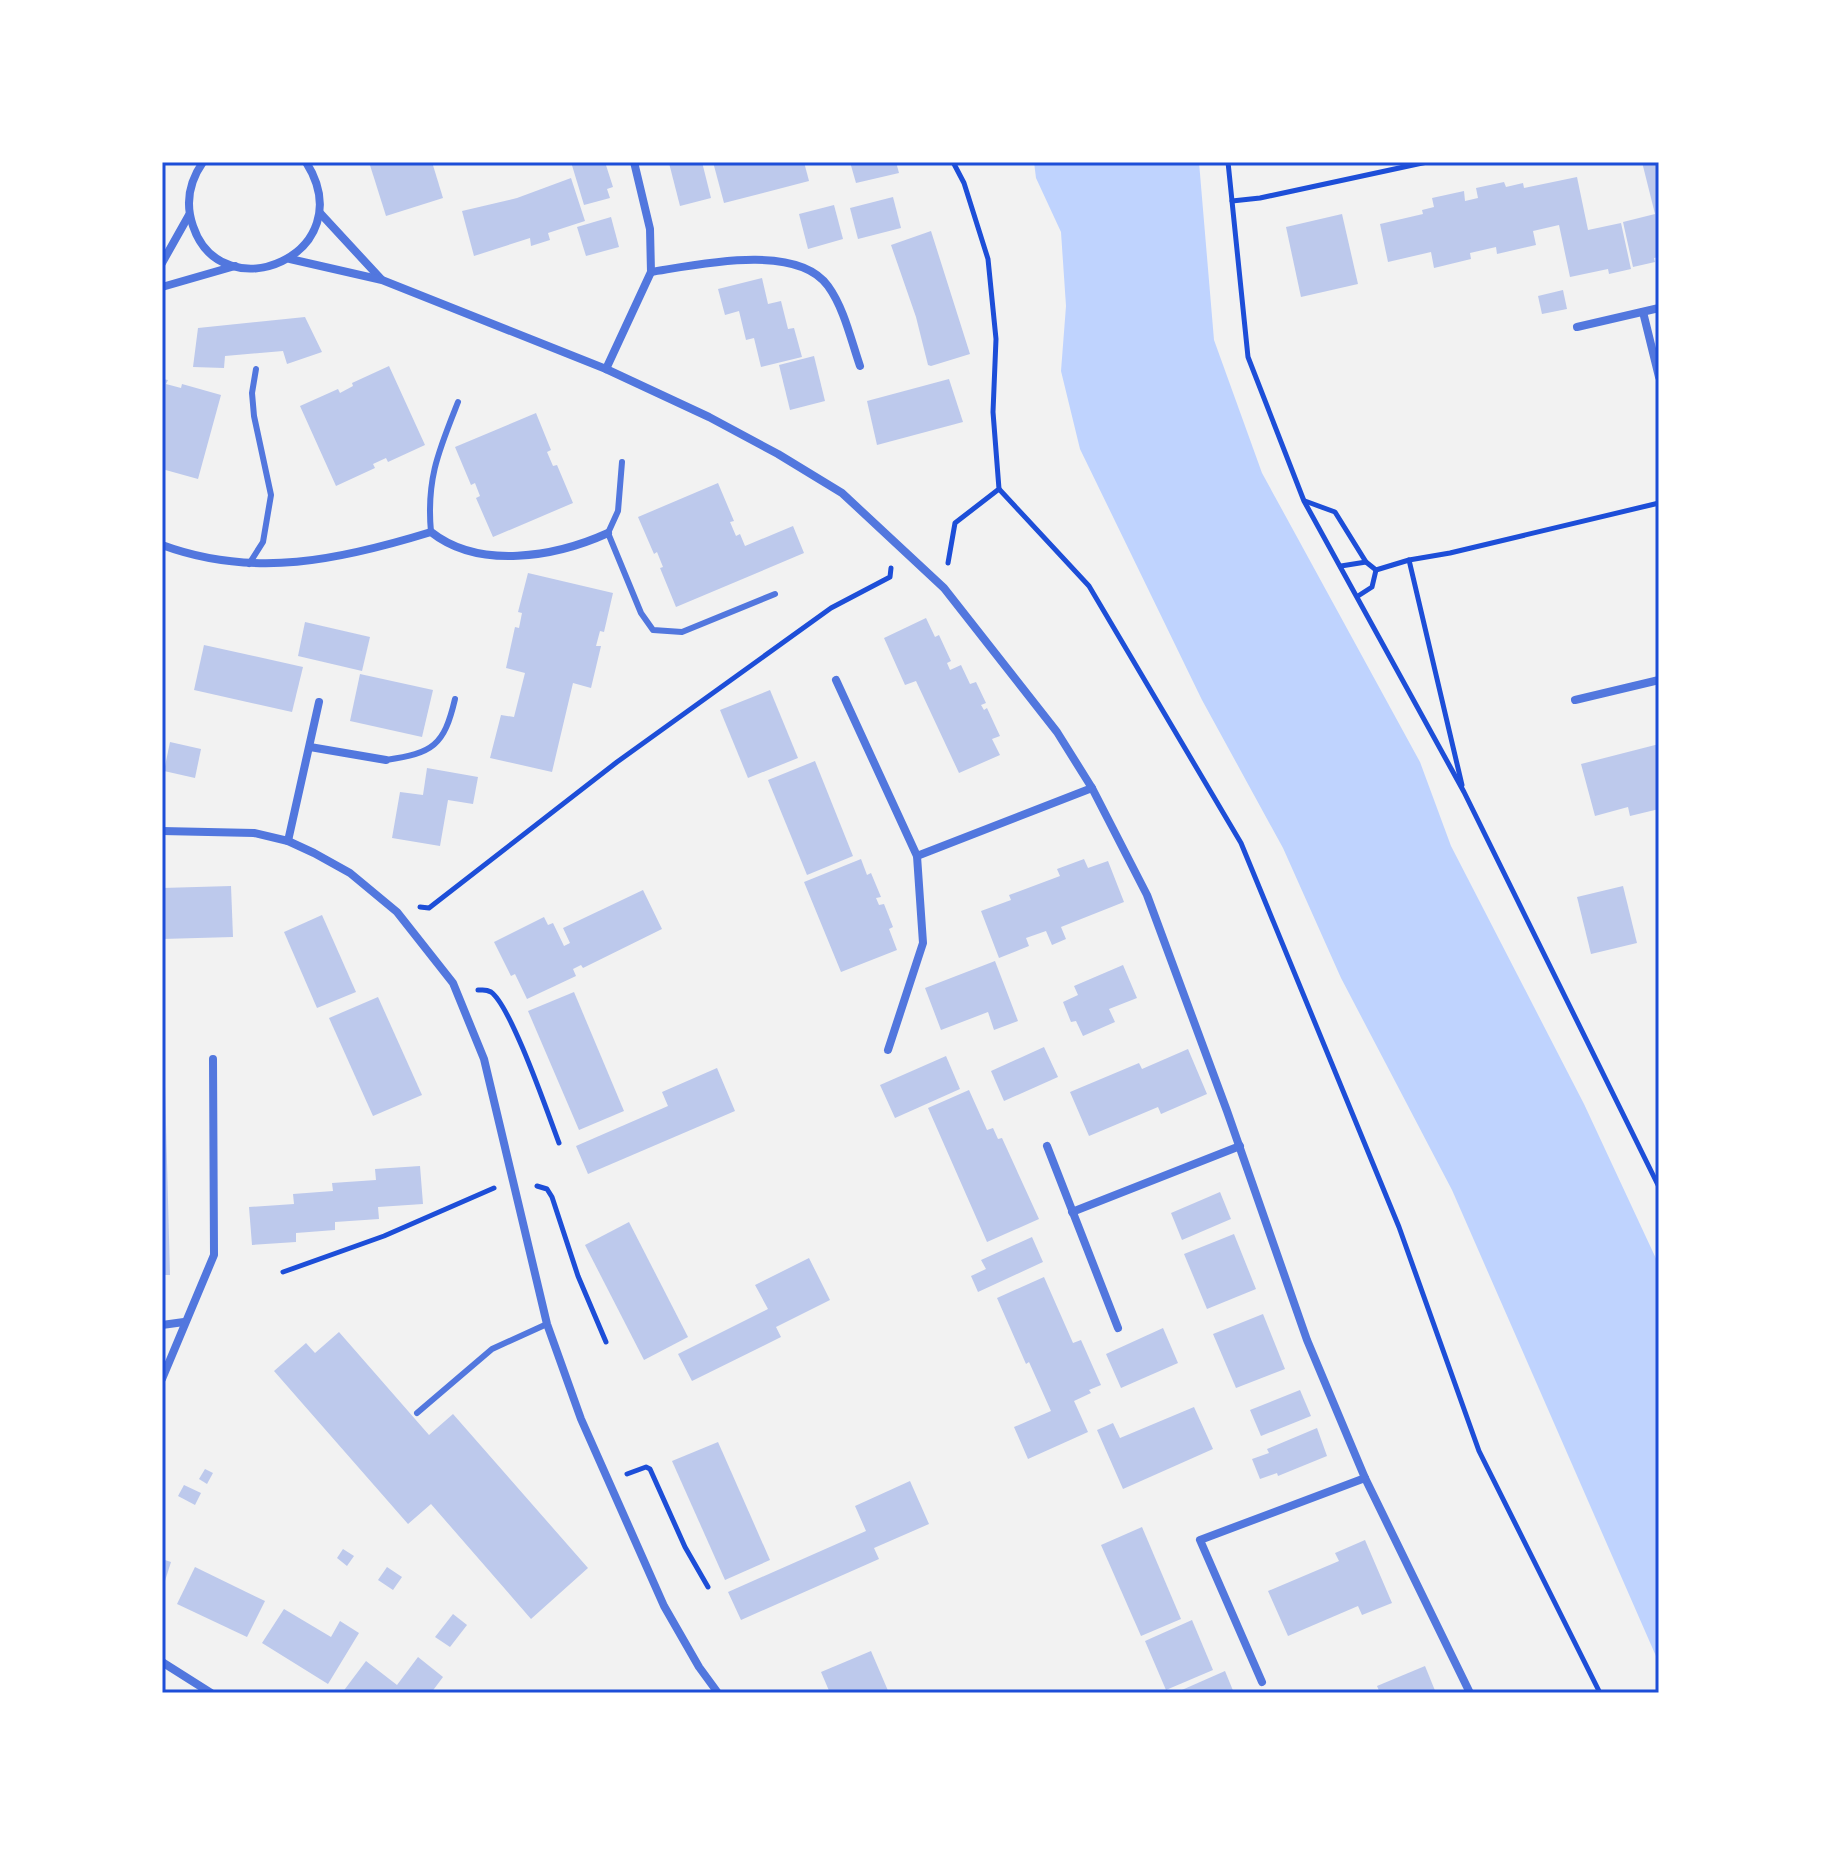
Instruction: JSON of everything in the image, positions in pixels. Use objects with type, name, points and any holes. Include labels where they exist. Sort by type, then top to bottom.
[{"type":"street","points":[[203,162],[194,175],[188,195],[189,215],[195,233],[219,259],[254,269],[290,259],[315,231],[320,213],[320,194],[315,176],[306,162]]},
{"type":"street","points":[[606,369],[651,272],[650,229],[634,162]]},
{"type":"street","points":[[320,213],[382,280]]},
{"type":"street","points":[[162,263],[189,215]]},
{"type":"street","points":[[290,259],[382,280],[606,369],[709,417],[842,493],[944,588],[1057,732],[1092,788],[1147,895],[1240,1146],[1307,1340],[1365,1478],[1470,1693]]},
{"type":"street","points":[[651,272],[718,261],[789,262],[800,266],[827,284],[837,302],[860,366]]},
{"type":"street","points":[[162,287],[236,266]]},
{"type":"street","points":[[1577,327],[1659,308]]},
{"type":"street","points":[[1643,312],[1659,377]]},
{"type":"street","points":[[162,545],[196,556],[249,564],[303,563],[370,551],[431,532],[447,544],[469,553],[499,556],[567,548],[608,533]]},
{"type":"street","points":[[836,680],[917,856],[923,943],[888,1050]]},
{"type":"street","points":[[1575,700],[1659,680]]},
{"type":"street","points":[[288,841],[319,702]]},
{"type":"street","points":[[310,747],[386,760]]},
{"type":"street","points":[[917,856],[1092,788]]},
{"type":"street","points":[[162,831],[254,833],[288,841],[350,873],[397,912],[453,983],[484,1059],[547,1324],[581,1419],[664,1606],[699,1667],[718,1693]]},
{"type":"street","points":[[162,1379],[214,1255],[213,1059]]},
{"type":"street","points":[[1047,1146],[1118,1328]]},
{"type":"street","points":[[1072,1212],[1240,1146]]},
{"type":"street","points":[[162,1325],[184,1322]]},
{"type":"street","points":[[1262,1682],[1200,1540],[1365,1478]]},
{"type":"street","points":[[162,1662],[211,1693]]},
{"type":"lane","points":[[249,564],[263,542],[271,495],[254,416],[252,393],[256,369]]},
{"type":"lane","points":[[431,532],[428,504],[431,477],[458,402]]},
{"type":"lane","points":[[622,462],[618,511],[608,533],[641,613],[653,630],[682,632],[775,594]]},
{"type":"lane","points":[[386,760],[410,756],[442,739],[455,699]]},
{"type":"lane","points":[[417,1413],[492,1349],[547,1324]]},
{"type":"path","points":[[953,162],[964,183],[988,259],[996,339],[993,412],[999,489],[1089,586],[1241,843],[1399,1227],[1479,1451],[1600,1693]]},
{"type":"path","points":[[1228,162],[1248,357],[1304,501],[1464,792],[1659,1187]]},
{"type":"path","points":[[1232,201],[1260,198],[1427,162]]},
{"type":"path","points":[[944,588],[955,523],[999,489]]},
{"type":"path","points":[[1304,501],[1335,512],[1366,562],[1376,570]]},
{"type":"path","points":[[1376,570],[1659,503]]},
{"type":"path","points":[[397,912],[406,905],[429,908],[617,762],[831,608],[890,577],[892,564],[905,552]]},
{"type":"path","points":[[1409,560],[1464,792]]},
{"type":"path","points":[[1341,566],[1366,562]]},
{"type":"path","points":[[1358,596],[1372,587],[1376,570]]},
{"type":"path","points":[[459,997],[480,989],[493,993],[517,1036],[559,1143]]},
{"type":"path","points":[[283,1272],[384,1236],[514,1179],[547,1189],[606,1342]]},
{"type":"path","points":[[608,1482],[644,1468],[650,1469],[685,1547],[708,1587]]},
{"type":"water","points":[[1034,162],[1199,162],[1214,340],[1262,473],[1420,762],[1451,846],[1584,1104],[1659,1265],[1659,1663],[1452,1190],[1341,978],[1283,848],[1202,700],[1080,449],[1061,371],[1066,306],[1061,232],[1036,178]]},
{"type":"building","points":[[369,162],[432,162],[443,198],[386,216]]},
{"type":"building","points":[[571,162],[605,162],[613,187],[607,189],[610,198],[584,205]]},
{"type":"building","points":[[702,162],[711,198],[680,206],[669,163]]},
{"type":"building","points":[[713,162],[804,162],[809,181],[724,203]]},
{"type":"building","points":[[850,162],[896,162],[899,173],[856,183]]},
{"type":"building","points":[[1642,162],[1659,162],[1659,257],[1654,258],[1655,262],[1633,267],[1623,222],[1655,214]]},
{"type":"building","points":[[1577,177],[1588,230],[1621,223],[1631,269],[1609,274],[1608,269],[1570,277],[1559,225],[1533,231],[1536,245],[1497,254],[1496,247],[1470,253],[1471,259],[1434,268],[1431,252],[1388,262],[1380,224],[1423,214],[1422,210],[1434,207],[1432,198],[1464,191],[1465,201],[1478,198],[1476,188],[1504,182],[1506,187],[1523,183],[1524,188]]},
{"type":"building","points":[[571,178],[585,221],[548,233],[550,240],[531,246],[530,238],[474,256],[462,211],[517,198]]},
{"type":"building","points":[[893,197],[901,228],[858,239],[850,208]]},
{"type":"building","points":[[834,205],[843,239],[808,249],[799,214]]},
{"type":"building","points":[[1342,214],[1358,284],[1301,297],[1286,227]]},
{"type":"building","points":[[611,217],[619,247],[586,256],[577,227]]},
{"type":"building","points":[[931,231],[970,354],[931,366],[928,365],[916,317],[891,245]]},
{"type":"building","points":[[762,278],[768,304],[781,301],[788,329],[794,328],[802,357],[761,367],[754,338],[746,340],[739,311],[725,315],[718,289]]},
{"type":"building","points":[[1563,290],[1567,309],[1542,314],[1538,296]]},
{"type":"building","points":[[305,317],[322,352],[287,364],[283,351],[225,356],[224,368],[193,367],[198,328]]},
{"type":"building","points":[[814,356],[825,401],[790,410],[779,365]]},
{"type":"building","points":[[389,366],[425,445],[388,462],[386,458],[373,464],[375,468],[336,486],[300,406],[338,389],[340,393],[353,386],[352,383]]},
{"type":"building","points":[[162,379],[168,380],[166,384],[181,388],[182,384],[221,395],[198,479],[162,469]]},
{"type":"building","points":[[949,379],[963,422],[877,445],[867,401]]},
{"type":"building","points":[[536,413],[551,450],[547,452],[553,466],[557,465],[573,503],[493,537],[476,498],[480,496],[475,483],[471,485],[455,447]]},
{"type":"building","points":[[718,483],[734,521],[730,522],[736,536],[740,534],[745,546],[793,526],[804,553],[676,607],[657,552],[654,554],[638,517]]},
{"type":"building","points":[[528,573],[613,593],[604,632],[600,631],[596,646],[601,646],[591,688],[573,683],[552,772],[490,758],[501,715],[514,717],[525,673],[506,668],[515,627],[519,628],[522,613],[518,612]]},
{"type":"building","points":[[926,618],[935,637],[939,635],[951,661],[947,663],[950,670],[961,665],[970,684],[976,682],[986,703],[981,705],[984,710],[987,708],[1000,736],[992,739],[1000,755],[959,773],[916,681],[905,685],[884,638]]},
{"type":"building","points":[[305,622],[370,637],[362,671],[298,656]]},
{"type":"building","points":[[204,645],[303,667],[292,712],[194,690]]},
{"type":"building","points":[[360,674],[433,690],[422,737],[350,721]]},
{"type":"building","points":[[770,690],[798,758],[748,778],[720,710]]},
{"type":"building","points":[[170,742],[201,749],[195,778],[164,771]]},
{"type":"building","points":[[1659,744],[1659,809],[1630,816],[1628,807],[1595,816],[1581,764]]},
{"type":"building","points":[[815,761],[853,856],[807,875],[768,780]]},
{"type":"building","points":[[427,768],[478,777],[473,804],[448,800],[440,846],[392,838],[400,792],[423,795]]},
{"type":"building","points":[[861,859],[881,897],[876,898],[879,905],[884,904],[893,927],[889,929],[897,950],[841,972],[804,882]]},
{"type":"building","points":[[1084,859],[1088,868],[1108,861],[1124,902],[1061,927],[1066,939],[1052,945],[1046,931],[1026,938],[1029,946],[999,958],[981,911],[1011,900],[1009,895],[1060,876],[1057,869]]},
{"type":"building","points":[[231,886],[233,937],[162,939],[162,888]]},
{"type":"building","points":[[1623,886],[1637,943],[1591,954],[1577,897]]},
{"type":"building","points":[[643,890],[662,929],[583,968],[581,965],[573,969],[576,976],[527,999],[494,942],[544,917],[548,925],[553,923],[564,946],[570,943],[563,928]]},
{"type":"building","points":[[322,915],[356,992],[317,1008],[284,932]]},
{"type":"building","points":[[995,961],[1018,1021],[994,1030],[988,1012],[941,1030],[925,988]]},
{"type":"building","points":[[1123,965],[1137,998],[1109,1009],[1115,1022],[1083,1036],[1076,1021],[1071,1022],[1063,1002],[1078,995],[1074,986]]},
{"type":"building","points":[[574,992],[624,1111],[579,1130],[528,1011]]},
{"type":"building","points":[[378,997],[422,1095],[373,1116],[329,1018]]},
{"type":"building","points":[[1044,1047],[1058,1077],[1004,1101],[991,1071]]},
{"type":"building","points":[[1188,1049],[1207,1094],[1161,1114],[1158,1107],[1089,1136],[1070,1092],[1139,1063],[1142,1069]]},
{"type":"building","points":[[946,1056],[960,1089],[895,1118],[880,1085]]},
{"type":"building","points":[[717,1068],[735,1111],[588,1174],[576,1146],[668,1106],[662,1092]]},
{"type":"building","points":[[162,1086],[165,1086],[170,1275],[162,1275]]},
{"type":"building","points":[[969,1090],[987,1130],[993,1128],[998,1139],[1002,1138],[1039,1219],[987,1242],[928,1108]]},
{"type":"building","points":[[420,1166],[423,1204],[378,1207],[379,1219],[335,1222],[335,1230],[296,1233],[296,1242],[252,1245],[249,1207],[294,1204],[293,1194],[333,1191],[332,1183],[376,1180],[375,1169]]},
{"type":"building","points":[[1220,1192],[1231,1219],[1182,1240],[1171,1213]]},
{"type":"building","points":[[629,1222],[688,1337],[644,1360],[585,1245]]},
{"type":"building","points":[[1234,1234],[1256,1289],[1207,1309],[1184,1254]]},
{"type":"building","points":[[1032,1237],[1043,1262],[978,1292],[971,1276],[986,1269],[981,1260]]},
{"type":"building","points":[[809,1258],[830,1300],[776,1327],[781,1337],[692,1381],[678,1354],[768,1309],[755,1285]]},
{"type":"building","points":[[1044,1277],[1073,1343],[1081,1340],[1101,1385],[1074,1401],[1088,1432],[1028,1459],[1014,1427],[1051,1411],[997,1298]]},
{"type":"building","points":[[1263,1314],[1285,1369],[1236,1388],[1213,1334]]},
{"type":"building","points":[[1163,1328],[1178,1363],[1121,1388],[1106,1354]]},
{"type":"building","points":[[339,1332],[429,1435],[453,1414],[588,1568],[531,1619],[431,1504],[408,1524],[274,1371],[306,1343],[315,1353]]},
{"type":"building","points":[[1300,1390],[1311,1416],[1261,1436],[1250,1410]]},
{"type":"building","points":[[1194,1407],[1213,1449],[1123,1489],[1097,1430],[1113,1423],[1120,1438]]},
{"type":"building","points":[[1317,1428],[1327,1456],[1278,1476],[1277,1473],[1260,1479],[1252,1459],[1269,1453],[1267,1449]]},
{"type":"building","points":[[718,1442],[770,1560],[725,1580],[672,1461]]},
{"type":"building","points":[[205,1469],[213,1473],[207,1484],[199,1479]]},
{"type":"building","points":[[910,1481],[929,1524],[874,1548],[879,1559],[741,1620],[728,1592],[866,1531],[855,1506]]},
{"type":"building","points":[[184,1485],[201,1493],[195,1505],[178,1496]]},
{"type":"building","points":[[1142,1527],[1181,1619],[1141,1636],[1101,1545]]},
{"type":"building","points":[[1365,1540],[1392,1603],[1362,1615],[1358,1606],[1288,1636],[1268,1591],[1339,1561],[1335,1553]]},
{"type":"building","points":[[343,1549],[354,1556],[347,1566],[337,1558]]},
{"type":"building","points":[[162,1559],[171,1562],[163,1587],[162,1587]]},
{"type":"building","points":[[195,1567],[265,1601],[247,1637],[177,1604]]},
{"type":"building","points":[[387,1567],[402,1577],[393,1590],[378,1580]]},
{"type":"building","points":[[284,1609],[331,1637],[340,1621],[359,1633],[328,1684],[262,1643]]},
{"type":"building","points":[[453,1614],[467,1625],[450,1647],[435,1637]]},
{"type":"building","points":[[1192,1620],[1213,1670],[1166,1690],[1145,1641]]},
{"type":"building","points":[[871,1651],[889,1693],[830,1693],[821,1672]]},
{"type":"building","points":[[418,1657],[443,1677],[431,1693],[342,1693],[366,1661],[397,1685]]},
{"type":"building","points":[[1425,1666],[1436,1693],[1380,1693],[1377,1686]]},
{"type":"building","points":[[1225,1671],[1234,1693],[1175,1693]]}]
